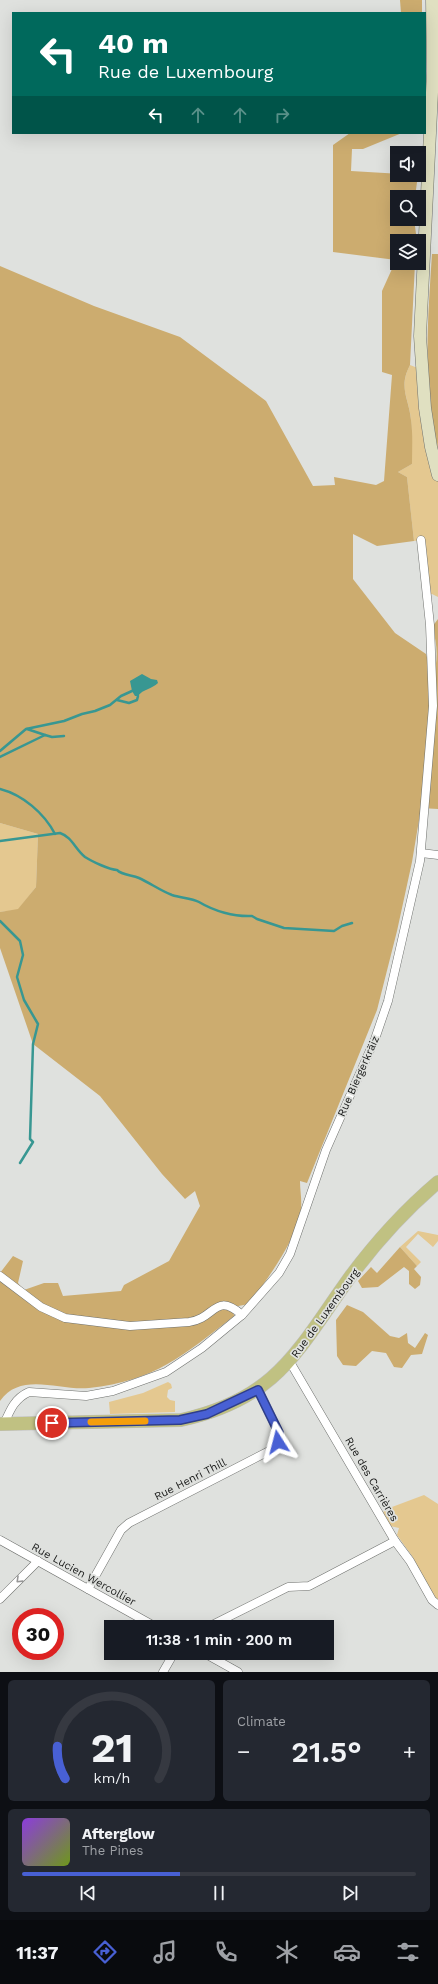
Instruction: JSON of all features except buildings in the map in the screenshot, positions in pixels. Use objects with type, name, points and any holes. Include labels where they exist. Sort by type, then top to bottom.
[{"type":"main road","points":[[432,0],[433,72],[420,336],[421,372],[430,439],[438,475]]},
{"type":"main road","name":"Rue de Luxembourg","points":[[2,1424],[180,1420],[207,1414],[258,1390],[290,1362],[306,1342],[365,1257],[414,1203],[438,1182]]},
{"type":"street","name":"Rue Biergerkräiz","points":[[2,1424],[13,1405],[22,1396],[29,1392],[86,1396],[113,1391],[166,1372],[202,1348],[242,1315],[279,1273],[290,1254],[326,1150],[375,1039],[388,1001],[421,853],[434,706],[430,626],[420,540]]},
{"type":"street","points":[[421,853],[438,855]]},
{"type":"street","points":[[0,1276],[41,1306],[65,1318],[130,1326],[189,1322],[203,1318],[220,1305],[226,1304],[233,1307],[242,1315]]},
{"type":"street","name":"Rue des Carrières","points":[[290,1362],[395,1541],[410,1561],[432,1600],[438,1605]]},
{"type":"street","name":"Rue Henri Thill","points":[[88,1589],[121,1530],[129,1523],[269,1451],[278,1442],[279,1433],[258,1390]]},
{"type":"street","name":"Rue Lucien Wercollier","points":[[0,1540],[143,1620]]},
{"type":"street","points":[[222,1620],[288,1587],[309,1586],[395,1541]]},
{"type":"street","points":[[0,1599],[38,1562]]},
{"type":"street","points":[[163,1672],[170,1660]]},
{"type":"street","points":[[217,1660],[238,1672]]},
{"type":"shaded area","points":[[400,0],[422,0],[422,12],[401,12]]},
{"type":"shaded area","points":[[349,134],[400,134],[363,149],[352,149],[351,171],[390,173],[390,182],[417,182],[416,190],[390,190],[390,226],[415,226],[416,234],[390,234],[390,259],[333,252],[333,145]]},
{"type":"shaded area","points":[[432,254],[438,254],[438,447],[433,423],[428,375],[428,326]]},
{"type":"shaded area","points":[[0,266],[94,306],[180,337],[266,401],[313,486],[335,485],[334,477],[376,485],[384,481],[392,375],[382,372],[382,291],[391,270],[415,270],[410,365],[405,380],[405,393],[412,425],[412,464],[398,472],[407,477],[414,541],[377,546],[353,534],[353,579],[395,633],[426,654],[433,678],[437,652],[432,627],[438,619],[438,809],[421,808],[412,862],[397,931],[377,1010],[307,1183],[300,1181],[301,1209],[294,1233],[280,1259],[249,1304],[233,1307],[234,1316],[200,1343],[168,1364],[151,1372],[132,1379],[89,1388],[29,1384],[9,1392],[0,1401],[0,1273],[13,1256],[23,1261],[18,1283],[24,1290],[44,1283],[58,1283],[63,1296],[121,1291],[124,1285],[169,1261],[200,1206],[195,1191],[185,1199],[162,1174],[100,1096],[33,1044],[0,948],[0,912],[18,909],[36,887],[38,834],[0,823]]},
{"type":"shaded area","points":[[410,365],[428,372],[431,408],[438,447],[438,597],[432,594],[426,596],[420,540],[414,541],[407,477],[398,472],[412,464],[411,420],[405,393],[405,380]]},
{"type":"shaded area","points":[[0,823],[38,834],[36,887],[18,910],[0,912]]},
{"type":"shaded area","points":[[418,1231],[438,1235],[438,1241],[433,1247],[418,1234],[406,1247],[421,1262],[417,1266],[400,1247]]},
{"type":"shaded area","points":[[400,1247],[417,1266],[414,1269],[421,1277],[420,1285],[415,1289],[409,1284],[409,1271],[404,1267],[378,1287],[362,1288],[358,1281],[371,1267],[377,1273]]},
{"type":"shaded area","points":[[347,1305],[363,1312],[390,1336],[399,1338],[407,1333],[408,1343],[415,1348],[425,1333],[428,1335],[422,1354],[411,1355],[402,1368],[394,1367],[386,1353],[372,1351],[356,1366],[343,1365],[337,1356],[336,1320]]},
{"type":"shaded area","points":[[168,1382],[171,1384],[172,1388],[168,1390],[167,1397],[170,1400],[175,1401],[175,1412],[110,1414],[109,1402],[143,1393]]},
{"type":"shaded area","points":[[424,1495],[438,1504],[438,1602],[434,1599],[412,1556],[397,1535],[399,1528],[390,1526],[383,1515],[384,1510]]},
{"type":"water","points":[[142,674],[151,679],[157,680],[158,683],[138,696],[135,696],[132,691],[130,681]]},
{"type":"waterway","points":[[0,751],[26,729],[64,721],[95,711],[110,705],[121,696],[132,691]]},
{"type":"waterway","points":[[117,700],[129,703],[137,700],[138,696]]},
{"type":"waterway","points":[[27,729],[45,735]]},
{"type":"waterway","points":[[0,757],[45,735],[52,737],[64,736]]},
{"type":"waterway","points":[[0,789],[25,800],[39,812],[55,834]]},
{"type":"waterway","points":[[0,841],[60,833],[68,837],[85,857],[96,863],[139,878],[172,895],[196,901],[224,913],[238,916],[252,916],[284,928],[334,931],[342,926],[352,923]]},
{"type":"waterway","points":[[0,921],[20,941],[23,955],[17,977],[24,1000],[38,1024],[33,1044],[30,1139],[33,1142],[20,1163]]},
{"type":"slow traffic","points":[[91,1422],[145,1421]]},
{"type":"route","points":[[52,1423],[180,1420],[207,1414],[258,1390],[279,1433],[278,1442]]}]
